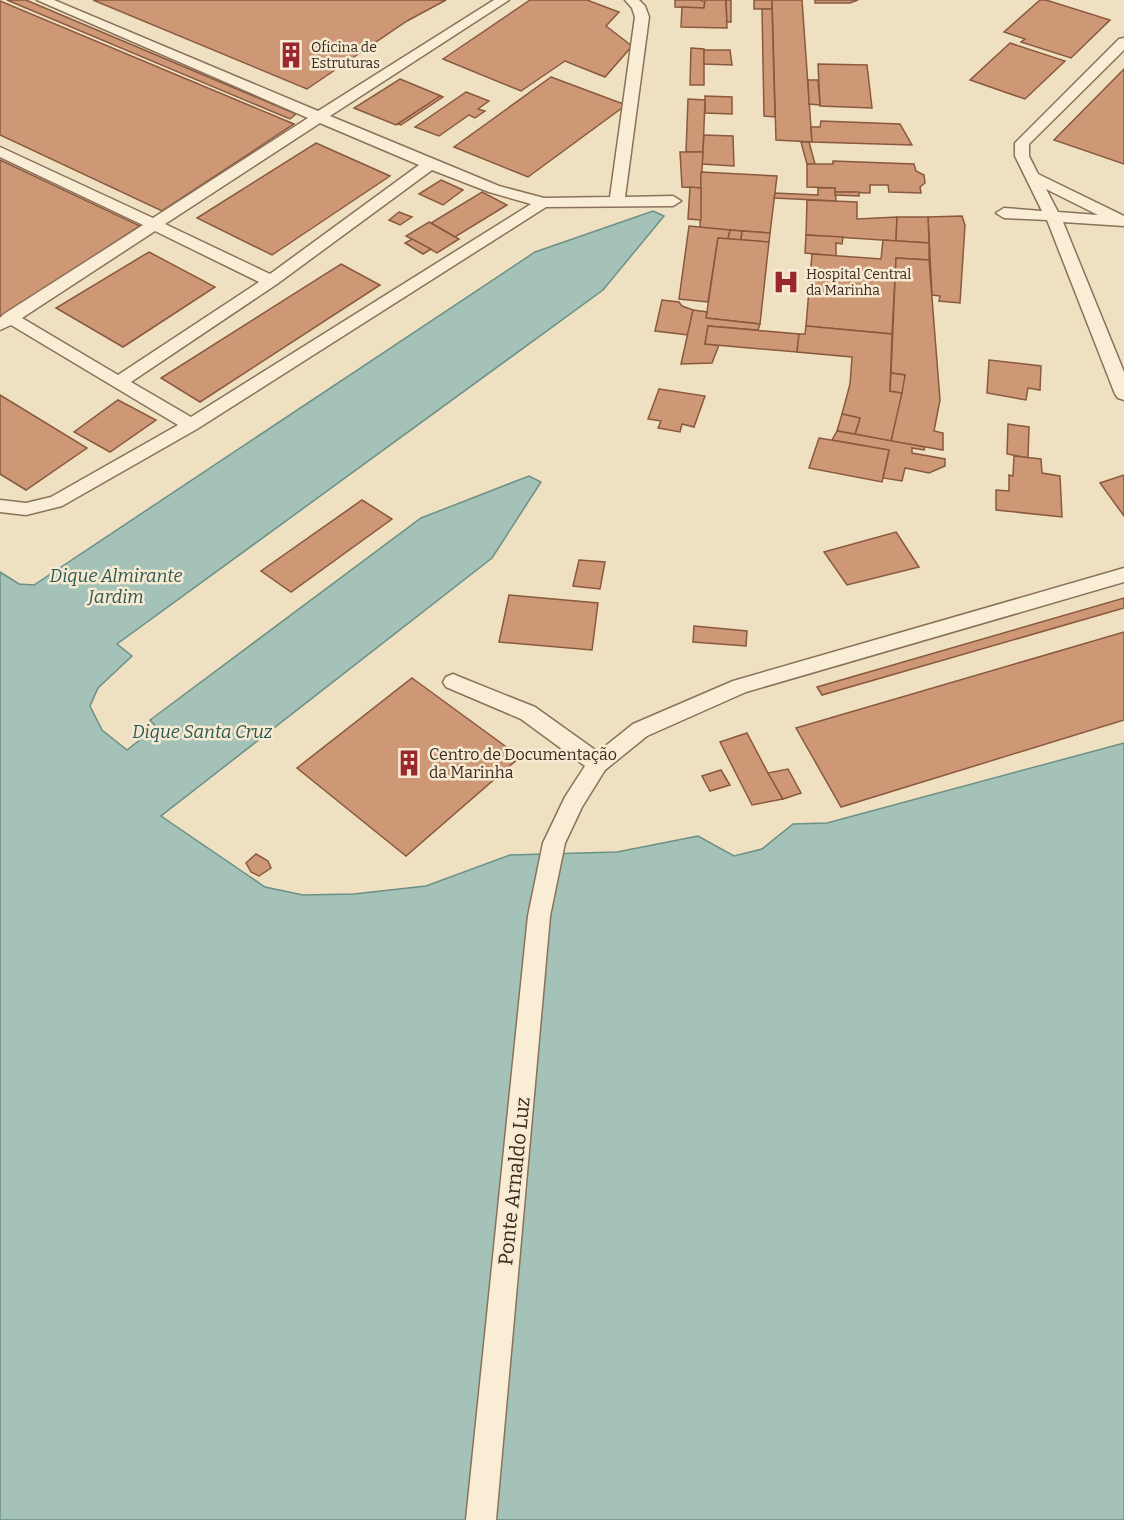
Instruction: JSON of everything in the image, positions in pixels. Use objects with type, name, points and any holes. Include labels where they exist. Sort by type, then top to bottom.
[{"type":"lane","points":[[43,0],[494,189],[543,203],[673,201]]},
{"type":"lane","points":[[191,425],[119,382],[5,321],[503,0]]},
{"type":"lane","points":[[617,203],[642,16],[638,6],[631,0]]},
{"type":"lane","points":[[1123,390],[1063,237],[1022,156],[1022,143],[1124,42]]},
{"type":"lane","points":[[0,151],[272,281]]},
{"type":"lane","points":[[119,382],[272,281],[430,164]]},
{"type":"lane","points":[[1031,176],[1124,221]]},
{"type":"lane","points":[[1074,196],[1074,218]]},
{"type":"lane","points":[[0,506],[26,509],[56,502],[191,425],[543,203]]},
{"type":"lane","points":[[1004,213],[1124,221]]},
{"type":"lane","name":"Ponte Arnaldo Luz","points":[[481,1520],[539,916],[554,843],[573,803],[598,764],[640,730],[740,686],[1124,575]]},
{"type":"lane","points":[[453,682],[528,713],[598,764]]},
{"type":"water","points":[[653,211],[664,216],[603,290],[117,644],[132,656],[98,688],[90,706],[102,730],[127,750],[156,727],[150,720],[421,518],[529,476],[541,482],[492,558],[161,816],[265,887],[303,895],[354,894],[426,886],[510,855],[617,852],[698,836],[734,856],[762,849],[793,824],[827,823],[1124,743],[1124,1520],[0,1520],[0,572],[19,584],[34,585],[535,252]]},
{"type":"building","points":[[7,0],[26,0],[296,114],[290,119]]},
{"type":"building","name":"Oficina de Estruturas","points":[[93,0],[446,0],[407,21],[307,89]]},
{"type":"building","points":[[530,0],[587,0],[619,12],[606,26],[632,46],[605,77],[565,61],[521,91],[443,59]]},
{"type":"building","points":[[675,0],[701,0],[705,2],[704,8],[675,7]]},
{"type":"building","points":[[705,0],[726,0],[727,28],[681,27],[682,7],[704,8]]},
{"type":"building","points":[[726,0],[731,0],[731,22],[727,22]]},
{"type":"building","points":[[754,0],[772,0],[772,9],[754,9]]},
{"type":"building","points":[[772,0],[802,0],[812,142],[776,140]]},
{"type":"building","points":[[815,0],[858,0],[850,3],[815,3]]},
{"type":"building","points":[[1040,0],[1110,20],[1071,58],[1021,42],[1025,39],[1004,32]]},
{"type":"building","points":[[0,1],[294,124],[162,211],[0,135]]},
{"type":"building","points":[[762,9],[772,9],[775,117],[764,116]]},
{"type":"building","points":[[1010,43],[1065,61],[1025,99],[970,80]]},
{"type":"building","points":[[691,48],[704,49],[704,85],[690,85]]},
{"type":"building","points":[[704,50],[730,50],[732,65],[704,64]]},
{"type":"building","points":[[818,64],[867,65],[872,108],[820,106]]},
{"type":"building","points":[[1124,69],[1124,164],[1054,140]]},
{"type":"building","points":[[551,77],[626,105],[528,177],[454,147]]},
{"type":"building","points":[[400,79],[441,96],[396,125],[354,108]]},
{"type":"building","points":[[808,80],[818,80],[820,105],[809,104]]},
{"type":"building","points":[[466,92],[489,101],[478,109],[485,111],[475,118],[469,115],[439,136],[415,127]]},
{"type":"building","points":[[440,96],[443,97],[401,125],[398,124]]},
{"type":"building","points":[[705,96],[732,97],[732,114],[705,113]]},
{"type":"building","points":[[688,99],[705,100],[703,152],[686,152]]},
{"type":"building","points":[[821,121],[900,124],[912,145],[812,142],[811,127],[820,127]]},
{"type":"building","points":[[704,135],[733,136],[734,166],[702,164]]},
{"type":"building","points":[[801,142],[809,142],[815,164],[807,164]]},
{"type":"building","points":[[316,143],[390,176],[272,255],[197,218]]},
{"type":"building","points":[[680,152],[703,152],[701,188],[682,187]]},
{"type":"building","points":[[0,160],[140,226],[0,317]]},
{"type":"building","points":[[833,161],[914,164],[916,171],[924,175],[925,183],[920,187],[921,193],[889,192],[888,185],[870,185],[870,193],[835,192],[835,188],[807,187],[807,164],[833,164]]},
{"type":"building","points":[[701,172],[777,176],[770,233],[700,228]]},
{"type":"building","points":[[441,180],[463,190],[443,205],[419,194]]},
{"type":"building","points":[[690,187],[701,188],[701,220],[688,219]]},
{"type":"building","points":[[818,188],[835,188],[836,201],[774,198],[775,193],[818,195]]},
{"type":"building","points":[[482,192],[507,205],[455,237],[431,223]]},
{"type":"building","points":[[835,192],[859,192],[859,196],[835,195]]},
{"type":"building","points":[[807,200],[857,202],[857,219],[897,217],[896,241],[806,235]]},
{"type":"building","points":[[399,212],[412,217],[400,225],[389,220]]},
{"type":"building","points":[[962,216],[965,225],[960,303],[939,301],[940,296],[932,295],[928,217]]},
{"type":"building","points":[[897,217],[928,217],[929,243],[896,241]]},
{"type":"building","points":[[429,222],[459,239],[437,253],[406,236]]},
{"type":"building","points":[[689,226],[730,230],[728,239],[718,238],[708,302],[679,299]]},
{"type":"building","points":[[730,230],[742,231],[741,240],[728,239]]},
{"type":"building","points":[[742,231],[770,233],[769,242],[741,240]]},
{"type":"building","points":[[806,235],[843,237],[842,244],[836,243],[836,256],[805,253]]},
{"type":"building","points":[[718,238],[769,242],[760,324],[706,318]]},
{"type":"building","points":[[412,239],[431,249],[423,254],[405,243]]},
{"type":"building","points":[[883,240],[929,243],[929,260],[896,258],[892,334],[806,326],[812,254],[881,259]]},
{"type":"building","points":[[149,252],[215,287],[123,347],[56,308]]},
{"type":"building","points":[[896,258],[929,260],[940,400],[934,431],[943,433],[943,450],[891,441],[905,375],[891,373]]},
{"type":"building","points":[[341,264],[380,285],[200,402],[161,378]]},
{"type":"building","points":[[662,300],[679,302],[682,306],[693,310],[688,335],[655,331]]},
{"type":"building","points":[[693,310],[707,312],[706,318],[760,324],[758,330],[708,326],[705,344],[719,345],[712,363],[681,364]]},
{"type":"building","points":[[708,326],[799,334],[797,352],[705,344]]},
{"type":"building","points":[[806,326],[892,334],[890,391],[902,393],[891,441],[855,434],[860,418],[842,414],[850,384],[852,357],[797,352],[799,334],[805,334]]},
{"type":"building","points":[[989,360],[1041,366],[1040,390],[1028,388],[1026,400],[987,393]]},
{"type":"building","points":[[891,373],[905,375],[902,393],[890,391]]},
{"type":"building","points":[[659,389],[705,396],[694,427],[682,424],[680,432],[658,428],[661,421],[648,419]]},
{"type":"building","points":[[0,395],[87,448],[26,490],[0,474]]},
{"type":"building","points":[[118,400],[156,420],[110,452],[74,432]]},
{"type":"building","points":[[842,414],[860,418],[855,434],[837,431]]},
{"type":"building","points":[[1008,424],[1029,427],[1028,458],[1007,454]]},
{"type":"building","points":[[837,431],[925,447],[924,450],[912,448],[912,453],[945,459],[945,466],[929,473],[905,468],[902,481],[883,478],[889,450],[832,440]]},
{"type":"building","points":[[819,438],[889,450],[882,482],[809,468]]},
{"type":"building","points":[[1014,456],[1041,459],[1042,473],[1060,476],[1062,517],[996,510],[996,490],[1009,491],[1009,475],[1013,476]]},
{"type":"building","points":[[1124,475],[1124,516],[1100,483]]},
{"type":"building","points":[[362,500],[392,519],[291,592],[261,571]]},
{"type":"building","points":[[896,532],[919,567],[847,585],[824,552]]},
{"type":"building","points":[[579,560],[605,562],[600,589],[573,586]]},
{"type":"building","points":[[509,595],[598,603],[592,650],[499,642]]},
{"type":"building","points":[[1124,598],[1124,608],[822,695],[817,687]]},
{"type":"building","points":[[694,626],[747,631],[746,646],[693,642]]},
{"type":"building","points":[[1124,632],[1124,720],[841,807],[796,728]]},
{"type":"building","name":"Centro de Documentação da Marinha","points":[[412,678],[520,757],[406,856],[297,768]]},
{"type":"building","points":[[747,733],[783,799],[752,805],[720,742]]},
{"type":"building","points":[[788,769],[801,793],[783,799],[768,773]]},
{"type":"building","points":[[721,770],[730,785],[710,791],[702,776]]},
{"type":"building","points":[[256,854],[268,861],[271,868],[259,876],[251,872],[246,863]]},
{"type":"place","name":"Oficina de Estruturas","points":[[291,55]]},
{"type":"place","name":"Hospital Central da Marinha","points":[[786,282]]},
{"type":"place","name":"Centro de Documentação da Marinha","points":[[409,763]]},
{"type":"water label","name":"Dique Almirante Jardim","points":[[116,586]]},
{"type":"water label","name":"Dique Santa Cruz","points":[[202,732]]}]
